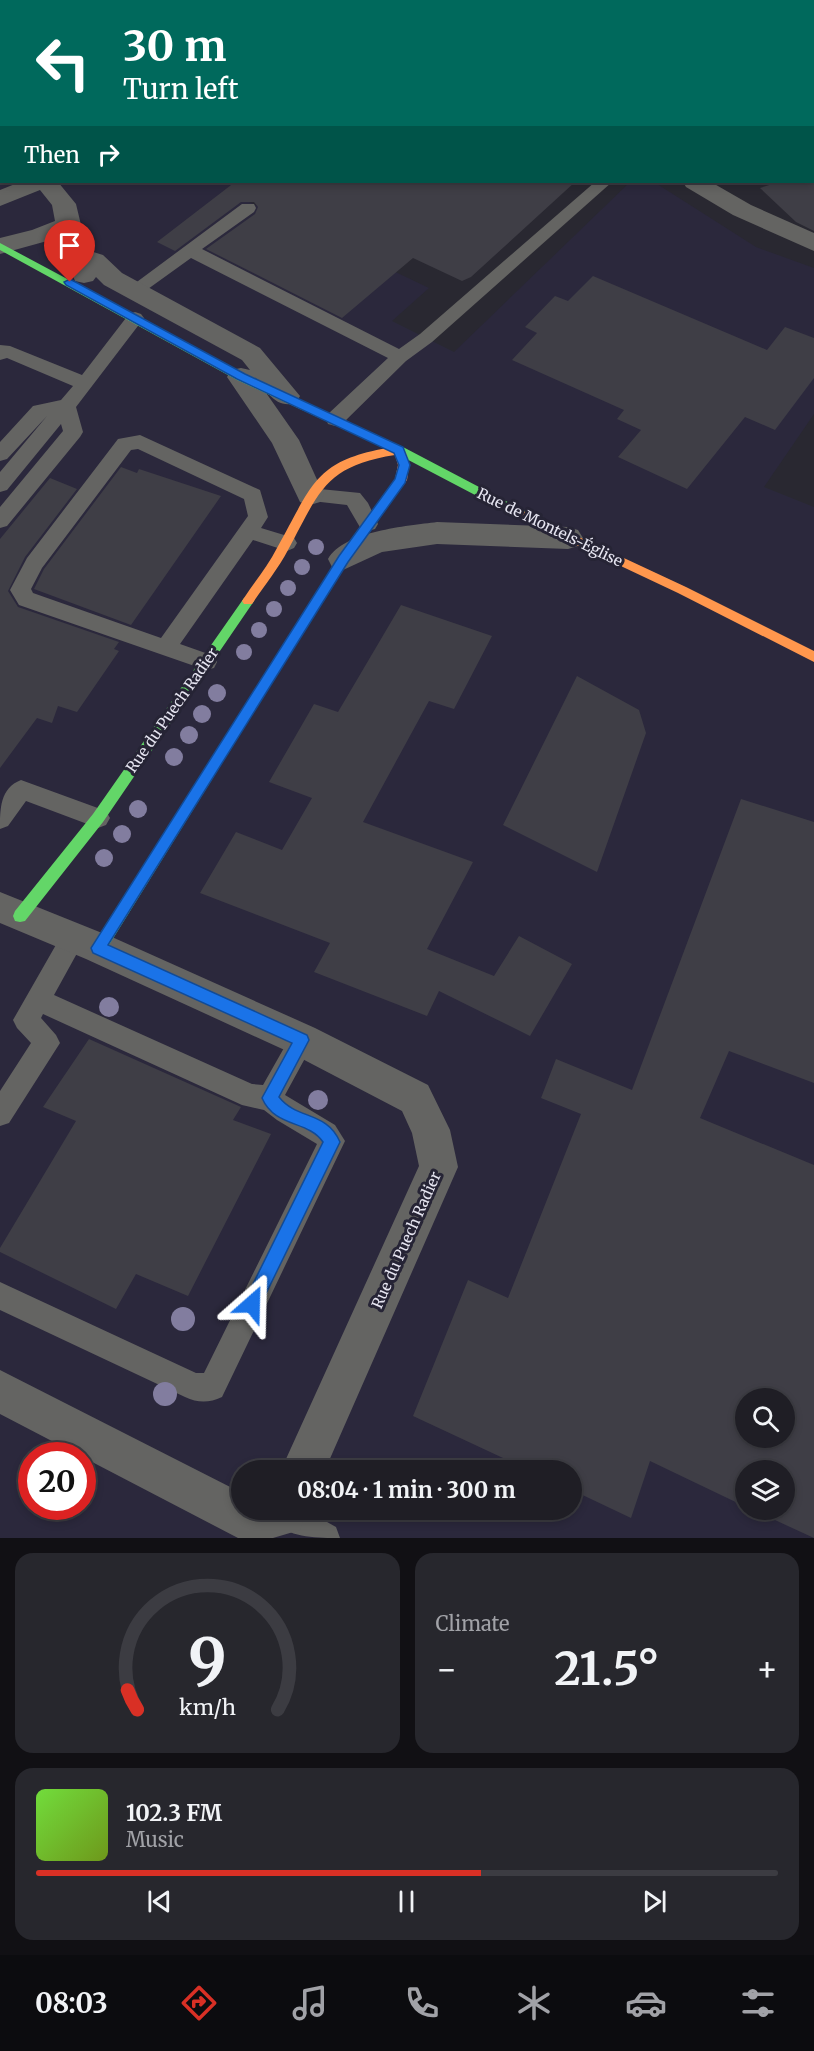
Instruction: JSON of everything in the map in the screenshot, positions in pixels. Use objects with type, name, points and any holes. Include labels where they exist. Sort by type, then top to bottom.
[{"type":"street","points":[[0,198],[37,183]]},
{"type":"street","points":[[47,183],[64,204],[76,255],[90,294]]},
{"type":"street","points":[[697,183],[742,210],[814,243]]},
{"type":"street","points":[[0,246],[40,236],[68,225]]},
{"type":"street","name":"Rue de Montels-Église","points":[[0,246],[241,376],[336,419],[568,538],[682,590],[814,657]]},
{"type":"street","name":"Rue de Montels-Église","points":[[76,255],[94,261],[113,279],[251,354],[286,396]]},
{"type":"street","points":[[241,376],[285,440],[310,495]]},
{"type":"street","points":[[86,943],[343,559],[401,480],[404,465],[399,450]]},
{"type":"street","name":"Rue du Puech Radier","points":[[307,1460],[439,1167],[431,1130],[415,1098],[302,1040],[10,911],[98,818],[287,543],[310,495],[321,480],[346,461],[371,453],[399,450]]},
{"type":"street","points":[[343,559],[376,542],[437,533],[568,538]]},
{"type":"street","points":[[0,1391],[231,1511]]},
{"type":"lane","points":[[336,419],[400,357],[426,338],[603,183]]},
{"type":"lane","points":[[135,290],[248,208]]},
{"type":"lane","points":[[190,250],[400,357]]},
{"type":"lane","points":[[0,485],[135,318]]},
{"type":"lane","points":[[0,354],[4,350],[84,383]]},
{"type":"lane","points":[[0,454],[40,411],[66,405]]},
{"type":"lane","points":[[0,521],[73,432],[66,405]]},
{"type":"lane","points":[[166,647],[258,518],[253,495],[140,442],[125,444],[34,563],[20,590],[26,599],[206,662]]},
{"type":"lane","points":[[310,495],[353,498],[361,508],[368,524]]},
{"type":"lane","points":[[248,531],[287,543]]},
{"type":"lane","points":[[0,819],[21,790],[98,818]]},
{"type":"lane","points":[[0,1114],[36,1056],[47,1043],[26,1020],[37,999],[86,943]]},
{"type":"lane","points":[[0,1296],[195,1387],[212,1387],[332,1142],[324,1130],[280,1111],[270,1098],[251,1096],[37,999]]},
{"type":"lane","points":[[270,1098],[302,1040]]},
{"type":"lane","points":[[297,1520],[325,1538]]},
{"type":"shaded area","points":[[0,183],[263,183],[243,199],[429,288],[392,321],[454,352],[629,183],[656,183],[756,247],[814,268],[814,414],[764,487],[814,507],[814,1538],[0,1538]]},
{"type":"building","points":[[234,183],[574,183],[471,277],[462,281],[413,258],[342,318],[206,249],[255,214],[258,207],[254,202],[241,202],[175,251],[157,242]]},
{"type":"building","points":[[776,183],[814,183],[814,231],[796,222],[760,188]]},
{"type":"building","points":[[593,276],[767,350],[785,327],[814,338],[814,378],[775,430],[745,417],[687,489],[618,457],[641,430],[617,419],[624,410],[512,360],[537,333],[525,327],[555,296],[568,301]]},
{"type":"building","points":[[121,467],[137,473],[139,469],[221,496],[131,625],[34,589],[44,569]]},
{"type":"building","points":[[50,478],[77,489],[25,557],[8,591],[18,607],[119,642],[114,649],[119,651],[77,712],[58,706],[52,723],[37,718],[0,768],[0,539]]},
{"type":"building","points":[[401,605],[492,636],[454,709],[429,701],[363,822],[473,862],[427,949],[494,976],[519,936],[572,964],[530,1036],[439,991],[427,1016],[314,972],[330,943],[200,893],[236,832],[282,850],[312,798],[269,782],[314,704],[338,712]]},
{"type":"building","points":[[577,676],[639,710],[646,733],[597,872],[503,825]]},
{"type":"building","points":[[741,799],[814,822],[814,1083],[729,1051],[700,1118],[814,1165],[814,1538],[775,1520],[795,1520],[795,1460],[735,1460],[735,1502],[650,1461],[631,1518],[582,1495],[582,1460],[508,1460],[413,1416],[468,1280],[508,1298],[581,1114],[541,1098],[556,1059],[632,1090]]},
{"type":"building","points":[[89,1039],[241,1107],[233,1120],[271,1134],[188,1296],[136,1274],[116,1309],[0,1252],[0,1248],[76,1121],[43,1107]]},
{"type":"traffic: fast","points":[[0,246],[241,377],[399,450],[521,514]]},
{"type":"traffic: fast","points":[[99,948],[319,598]]},
{"type":"traffic: fast","points":[[20,916],[98,818],[248,601]]},
{"type":"traffic: slow","points":[[248,601],[282,551],[303,509],[323,479],[352,460],[399,450],[404,465],[401,480],[343,559],[319,598]]},
{"type":"traffic: slow","points":[[521,514],[682,590],[814,657]]},
{"type":"route","points":[[70,282],[241,376],[399,450],[404,465],[401,480],[343,559],[99,948],[302,1040],[270,1098],[280,1111],[324,1130],[332,1142],[252,1304]]}]
